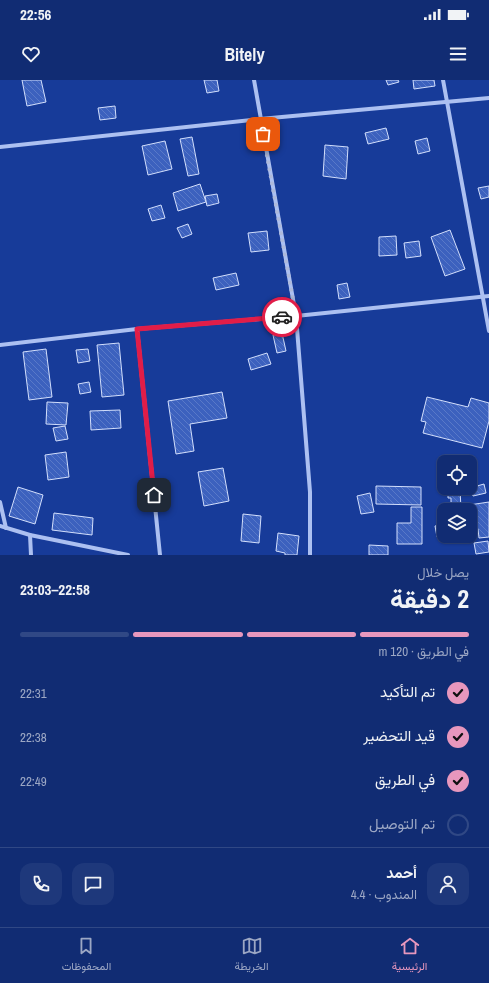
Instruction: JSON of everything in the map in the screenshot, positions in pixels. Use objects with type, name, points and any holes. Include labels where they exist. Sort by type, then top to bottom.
[{"type":"street","points":[[254,80],[296,316],[310,492],[310,555]]},
{"type":"street","points":[[443,80],[484,297],[489,331]]},
{"type":"street","points":[[0,147],[260,119],[489,98]]},
{"type":"street","points":[[0,345],[137,329],[296,316],[489,296]]},
{"type":"street","points":[[137,329],[160,555]]},
{"type":"street","points":[[0,502],[6,528]]},
{"type":"street","points":[[0,526],[30,535],[128,555]]},
{"type":"street","points":[[30,535],[31,555]]},
{"type":"building","points":[[22,80],[41,80],[46,102],[27,106]]},
{"type":"building","points":[[204,80],[217,80],[219,91],[207,93]]},
{"type":"building","points":[[386,80],[398,80],[399,82],[388,85]]},
{"type":"building","points":[[413,80],[434,80],[435,86],[414,89]]},
{"type":"building","points":[[115,106],[116,118],[100,120],[98,108]]},
{"type":"building","points":[[386,128],[389,139],[368,144],[365,133]]},
{"type":"building","points":[[192,137],[199,174],[188,176],[180,139]]},
{"type":"building","points":[[427,138],[430,151],[418,154],[415,141]]},
{"type":"building","points":[[165,141],[172,169],[148,175],[142,146]]},
{"type":"building","points":[[325,145],[348,147],[346,179],[323,176]]},
{"type":"building","points":[[200,184],[206,202],[178,211],[173,193]]},
{"type":"building","points":[[489,186],[489,197],[481,199],[478,188]]},
{"type":"building","points":[[217,194],[219,203],[207,206],[205,196]]},
{"type":"building","points":[[161,205],[165,218],[152,221],[148,209]]},
{"type":"building","points":[[188,224],[192,234],[182,238],[177,228]]},
{"type":"building","points":[[450,230],[465,269],[445,276],[431,237]]},
{"type":"building","points":[[267,231],[269,250],[251,252],[248,233]]},
{"type":"building","points":[[396,236],[397,255],[379,256],[379,237]]},
{"type":"building","points":[[419,241],[421,256],[406,258],[404,243]]},
{"type":"building","points":[[236,273],[239,285],[216,290],[213,278]]},
{"type":"building","points":[[347,283],[350,297],[339,299],[337,285]]},
{"type":"building","points":[[282,333],[286,351],[277,353],[273,335]]},
{"type":"building","points":[[119,343],[124,395],[102,397],[97,345]]},
{"type":"building","points":[[46,349],[52,397],[29,400],[23,352]]},
{"type":"building","points":[[88,349],[90,361],[78,363],[76,350]]},
{"type":"building","points":[[267,353],[271,364],[251,370],[248,359]]},
{"type":"building","points":[[89,382],[91,392],[80,394],[78,384]]},
{"type":"building","points":[[222,392],[227,418],[190,424],[194,451],[176,454],[168,401]]},
{"type":"building","points":[[427,397],[468,407],[471,398],[489,403],[489,421],[482,448],[423,433],[426,422],[421,421]]},
{"type":"building","points":[[47,402],[68,403],[66,425],[46,424]]},
{"type":"building","points":[[120,410],[121,428],[91,430],[90,411]]},
{"type":"building","points":[[65,426],[68,439],[56,441],[53,428]]},
{"type":"building","points":[[66,452],[69,477],[48,480],[45,455]]},
{"type":"building","points":[[223,468],[229,501],[204,506],[198,472]]},
{"type":"building","points":[[484,484],[486,493],[473,496],[477,495],[477,486]]},
{"type":"building","points":[[376,486],[421,487],[421,505],[376,504]]},
{"type":"building","points":[[18,487],[43,495],[35,524],[9,516]]},
{"type":"building","points":[[370,493],[374,512],[361,514],[357,496]]},
{"type":"building","points":[[448,495],[460,495],[461,503],[451,503],[451,498],[448,498]]},
{"type":"building","points":[[489,502],[489,537],[479,538],[477,529],[477,504]]},
{"type":"building","points":[[411,507],[422,507],[422,544],[397,544],[397,523],[411,523]]},
{"type":"building","points":[[54,513],[93,518],[92,535],[52,530]]},
{"type":"building","points":[[243,514],[261,516],[259,543],[241,541]]},
{"type":"building","points":[[435,526],[437,526],[437,537]]},
{"type":"building","points":[[278,533],[299,536],[297,555],[285,555],[285,553],[276,551]]},
{"type":"building","points":[[488,541],[489,552],[476,554],[474,543]]},
{"type":"building","points":[[369,545],[388,546],[388,555],[369,555]]},
{"type":"way so far","points":[[263,134],[296,316],[282,317]]},
{"type":"route","points":[[154,495],[137,329],[282,317]]}]
